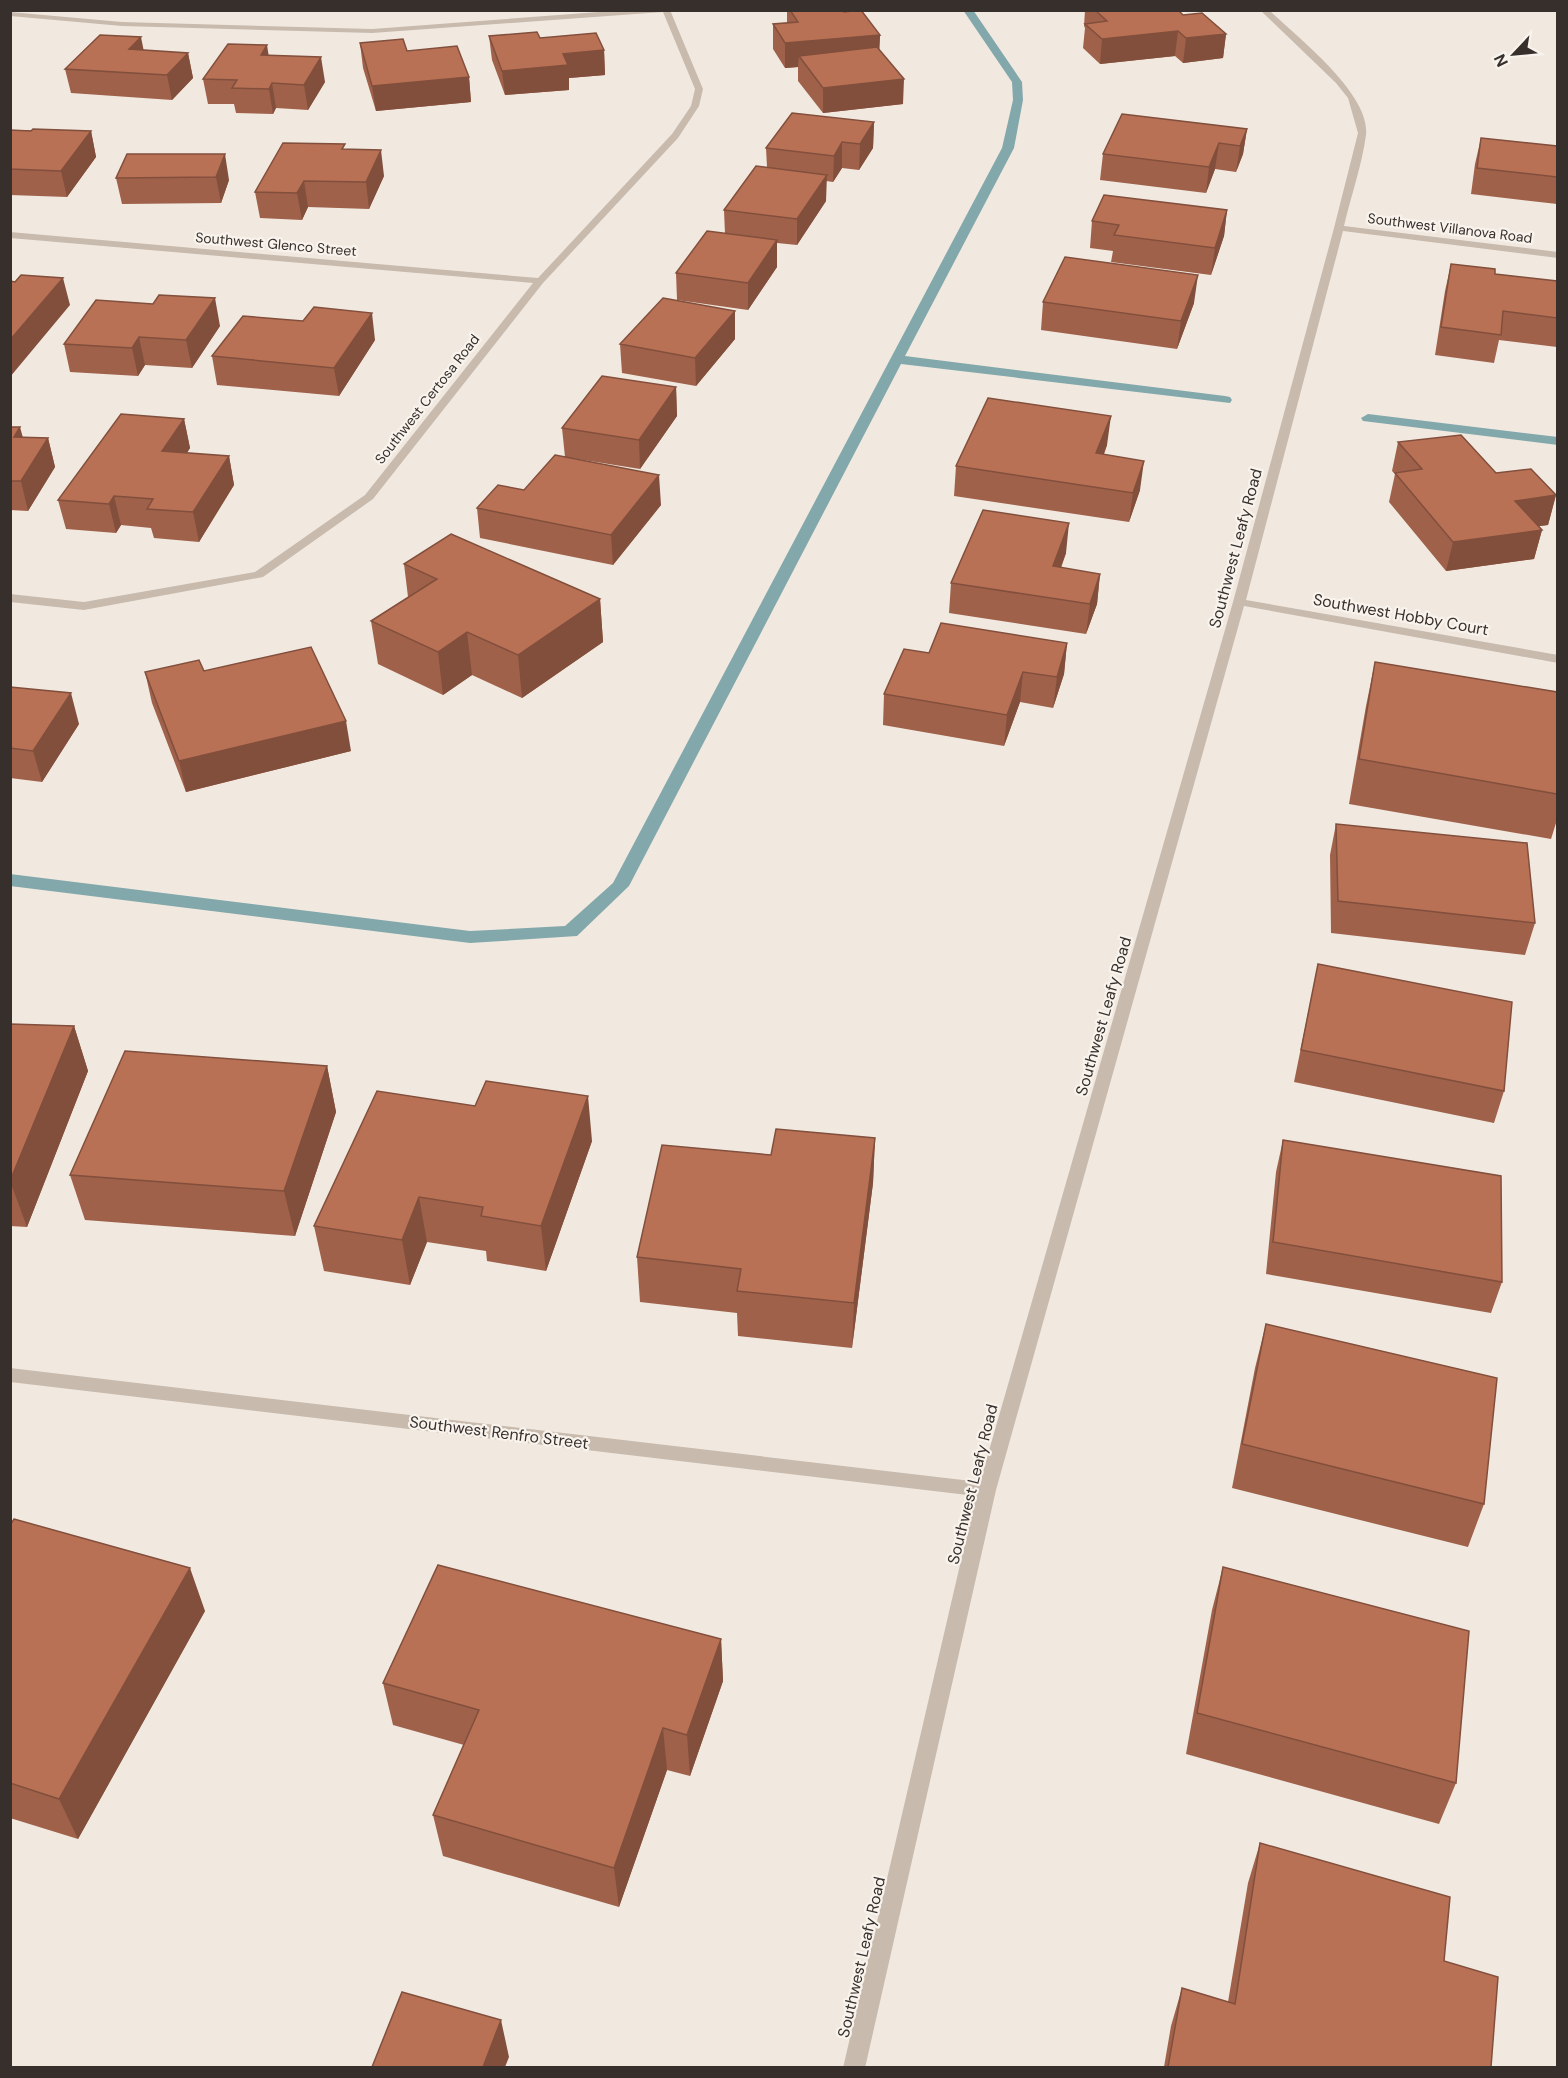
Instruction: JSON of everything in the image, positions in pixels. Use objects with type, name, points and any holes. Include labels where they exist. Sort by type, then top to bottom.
[{"type":"street","points":[[10,14],[122,24],[372,31],[665,10]]},
{"type":"street","name":"Southwest Certosa Road","points":[[10,598],[84,606],[259,575],[369,497],[540,280],[675,136],[695,106],[699,89],[665,10]]},
{"type":"street","name":"Southwest Leafy Road","points":[[854,2067],[987,1490],[1239,602],[1339,228],[1362,133],[1352,98],[1339,81],[1264,10]]},
{"type":"street","name":"Southwest Villanova Road","points":[[1339,228],[1557,255]]},
{"type":"street","name":"Southwest Glenco Street","points":[[10,235],[540,280]]},
{"type":"street","name":"Southwest Hobby Court","points":[[1239,602],[1557,659]]},
{"type":"street","name":"Southwest Renfro Street","points":[[10,1375],[987,1490]]},
{"type":"building","points":[[790,10],[843,10],[844,12],[861,10],[880,35],[785,43],[773,24],[798,22]]},
{"type":"building","points":[[1095,10],[1178,10],[1183,15],[1202,13],[1226,34],[1186,38],[1178,31],[1102,39],[1085,24],[1107,21]]},
{"type":"building","points":[[537,32],[540,38],[596,33],[604,50],[563,54],[568,65],[502,71],[489,36]]},
{"type":"building","points":[[100,35],[141,37],[129,49],[188,53],[167,75],[65,69]]},
{"type":"building","points":[[403,39],[407,51],[457,46],[469,77],[372,86],[360,43]]},
{"type":"building","points":[[228,44],[267,45],[261,55],[321,57],[304,85],[272,83],[269,89],[232,88],[237,80],[203,79]]},
{"type":"building","points":[[877,47],[904,79],[823,88],[799,56]]},
{"type":"building","points":[[792,113],[874,122],[860,144],[842,142],[834,156],[766,148]]},
{"type":"building","points":[[1122,114],[1247,129],[1240,146],[1219,143],[1209,167],[1103,154]]},
{"type":"building","points":[[33,129],[91,131],[61,171],[10,169],[10,130],[31,131]]},
{"type":"building","points":[[1481,138],[1557,146],[1557,177],[1477,168]]},
{"type":"building","points":[[283,143],[345,144],[342,149],[381,150],[366,182],[304,181],[297,193],[255,192]]},
{"type":"building","points":[[127,154],[225,154],[216,177],[116,178]]},
{"type":"building","points":[[756,166],[827,175],[797,219],[724,210]]},
{"type":"building","points":[[1104,195],[1227,210],[1215,248],[1114,235],[1119,225],[1092,221]]},
{"type":"building","points":[[707,231],[777,240],[748,283],[676,273]]},
{"type":"building","points":[[1065,257],[1198,275],[1181,321],[1043,302]]},
{"type":"building","points":[[1451,264],[1495,269],[1495,274],[1557,281],[1557,318],[1503,311],[1501,335],[1441,327]]},
{"type":"building","points":[[21,275],[63,278],[10,340],[10,281],[15,282]]},
{"type":"building","points":[[159,295],[215,298],[186,340],[139,337],[132,348],[64,344],[96,300],[153,304]]},
{"type":"building","points":[[663,298],[735,311],[695,358],[620,344]]},
{"type":"building","points":[[314,307],[372,313],[334,368],[212,356],[243,316],[303,321]]},
{"type":"building","points":[[602,376],[676,387],[639,440],[562,428]]},
{"type":"building","points":[[988,398],[1111,416],[1096,453],[1144,461],[1133,493],[956,466]]},
{"type":"building","points":[[121,414],[184,419],[162,451],[229,456],[193,512],[147,509],[153,499],[114,496],[109,504],[58,500]]},
{"type":"building","points":[[10,427],[20,427],[14,437],[48,438],[21,481],[10,481]]},
{"type":"building","points":[[1461,435],[1496,473],[1531,469],[1556,495],[1515,501],[1542,530],[1453,542],[1395,473],[1422,469],[1398,442]]},
{"type":"building","points":[[555,455],[659,475],[611,535],[477,508],[498,485],[524,490]]},
{"type":"building","points":[[983,510],[1069,523],[1053,566],[1100,574],[1090,604],[951,583]]},
{"type":"building","points":[[451,534],[600,599],[518,655],[467,632],[438,652],[371,621],[437,579],[404,564]]},
{"type":"building","points":[[941,623],[1067,643],[1057,677],[1023,672],[1007,715],[884,694],[904,649],[929,653]]},
{"type":"building","points":[[311,647],[346,721],[179,761],[145,672],[199,660],[204,671]]},
{"type":"building","points":[[1375,662],[1557,692],[1557,794],[1359,759]]},
{"type":"building","points":[[10,687],[71,693],[33,751],[10,748]]},
{"type":"building","points":[[1336,824],[1527,843],[1535,923],[1338,901]]},
{"type":"building","points":[[1318,964],[1512,1002],[1504,1091],[1301,1050]]},
{"type":"building","points":[[10,1024],[74,1026],[10,1181]]},
{"type":"building","points":[[125,1051],[327,1066],[284,1191],[70,1175]]},
{"type":"building","points":[[486,1081],[588,1096],[541,1226],[481,1216],[483,1207],[419,1197],[402,1240],[314,1226],[377,1091],[475,1106]]},
{"type":"building","points":[[776,1129],[875,1138],[854,1303],[737,1291],[741,1269],[637,1257],[662,1145],[771,1155]]},
{"type":"building","points":[[1283,1140],[1501,1176],[1502,1282],[1273,1242]]},
{"type":"building","points":[[1266,1324],[1497,1378],[1484,1504],[1242,1444]]},
{"type":"building","points":[[14,1519],[190,1568],[59,1799],[10,1783],[10,1525]]},
{"type":"building","points":[[438,1565],[721,1639],[687,1735],[663,1728],[614,1868],[433,1815],[479,1710],[383,1683]]},
{"type":"building","points":[[1223,1567],[1469,1631],[1456,1783],[1197,1713]]},
{"type":"building","points":[[1260,1843],[1450,1897],[1444,1961],[1498,1977],[1491,2067],[1168,2067],[1182,1988],[1235,2004]]},
{"type":"building","points":[[402,1992],[501,2020],[483,2067],[372,2067]]},
{"type":"waterway","points":[[897,359],[1008,148],[1018,100],[1017,82],[968,10]]},
{"type":"waterway","points":[[10,880],[470,937],[570,932],[620,886],[897,359]]},
{"type":"waterway","points":[[897,359],[1225,400]]},
{"type":"waterway","points":[[1368,418],[1558,441]]}]
